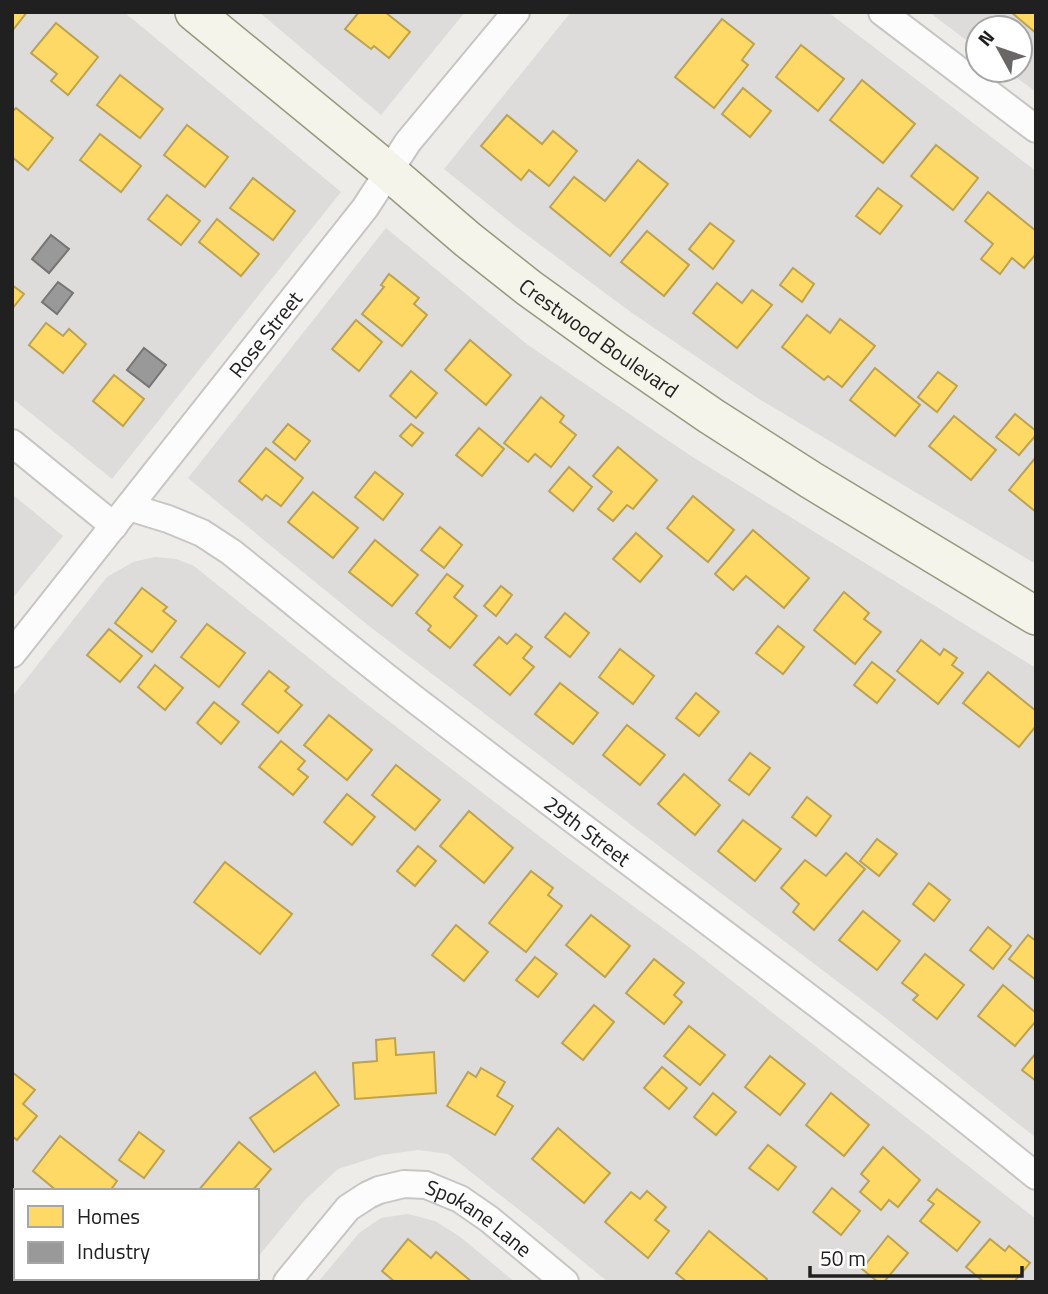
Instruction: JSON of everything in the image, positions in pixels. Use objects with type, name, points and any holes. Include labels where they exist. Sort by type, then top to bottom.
[{"type":"street","name":"Crestwood Boulevard","points":[[194,12],[467,239],[625,358],[810,480],[1036,616]]},
{"type":"street","name":"Rose Street","points":[[12,654],[365,208],[408,142],[516,12]]},
{"type":"street","points":[[882,12],[1036,129]]},
{"type":"street","name":"29th Street","points":[[12,443],[121,516],[168,519],[202,533],[231,552],[432,713],[831,1014],[1036,1176]]},
{"type":"street","name":"Spokane Lane","points":[[286,1282],[348,1208],[379,1190],[404,1184],[426,1185],[460,1199],[489,1219],[565,1282]]},
{"type":"shaded area","points":[[12,12],[124,12],[341,192],[112,479],[12,398]]},
{"type":"shaded area","points":[[259,12],[465,12],[381,115]]},
{"type":"shaded area","points":[[571,12],[828,12],[1036,171],[1036,564],[759,399],[632,313],[444,169]]},
{"type":"shaded area","points":[[929,12],[1036,12],[1036,92],[1025,84],[1034,84],[1034,14],[964,14],[964,38]]},
{"type":"shaded area","points":[[386,228],[528,345],[691,456],[1036,668],[1036,1138],[883,1016],[369,626],[188,478]]},
{"type":"shaded area","points":[[12,494],[63,536],[12,599]]},
{"type":"shaded area","points":[[155,557],[176,559],[194,566],[360,699],[690,948],[1036,1219],[1036,1282],[608,1282],[448,1154],[418,1150],[382,1155],[338,1169],[304,1201],[259,1256],[259,1189],[14,1189],[14,1212],[12,1211],[12,697],[107,577],[133,562]]},
{"type":"shaded area","points":[[408,1214],[435,1221],[459,1236],[515,1282],[318,1282],[359,1233],[381,1218]]},
{"type":"shaded area","points":[[79,1280],[240,1280],[238,1282]]},
{"type":"building: Homes","points":[[12,12],[27,12],[12,31]]},
{"type":"building: Homes","points":[[359,12],[385,12],[410,32],[389,58],[374,46],[371,49],[345,29]]},
{"type":"building: Homes","points":[[1011,12],[1036,12],[1036,33],[1034,14]]},
{"type":"building: Homes","points":[[722,19],[754,44],[742,60],[748,65],[714,108],[675,77]]},
{"type":"building: Homes","points":[[56,23],[98,57],[68,95],[51,81],[57,74],[31,53]]},
{"type":"building: Homes","points":[[801,45],[844,79],[818,111],[776,77]]},
{"type":"building: Homes","points":[[120,75],[163,109],[140,138],[97,105]]},
{"type":"building: Homes","points":[[862,80],[915,124],[883,163],[830,120]]},
{"type":"building: Homes","points":[[743,88],[771,111],[750,137],[722,114]]},
{"type":"building: Homes","points":[[16,108],[53,138],[28,170],[12,157],[12,112]]},
{"type":"building: Homes","points":[[507,115],[542,144],[553,131],[577,151],[549,186],[529,170],[521,180],[481,146]]},
{"type":"building: Homes","points":[[187,125],[228,157],[205,187],[164,155]]},
{"type":"building: Homes","points":[[100,134],[141,166],[121,192],[80,160]]},
{"type":"building: Homes","points":[[936,145],[978,178],[953,210],[911,176]]},
{"type":"building: Homes","points":[[638,160],[668,184],[610,256],[550,207],[574,177],[605,201]]},
{"type":"building: Homes","points":[[253,178],[295,211],[273,240],[230,208]]},
{"type":"building: Homes","points":[[878,188],[902,206],[880,234],[856,216]]},
{"type":"building: Homes","points":[[988,192],[1036,231],[1036,254],[1024,268],[1012,258],[1000,274],[981,259],[993,244],[965,221]]},
{"type":"building: Homes","points":[[167,195],[200,221],[181,245],[148,219]]},
{"type":"building: Homes","points":[[217,219],[259,254],[241,276],[199,242]]},
{"type":"building: Homes","points":[[710,223],[734,241],[713,269],[689,249]]},
{"type":"building: Homes","points":[[647,231],[689,265],[664,296],[621,262]]},
{"type":"building: Homes","points":[[793,268],[814,284],[802,302],[780,285]]},
{"type":"building: Homes","points":[[389,274],[419,298],[414,304],[427,315],[402,346],[362,314],[384,287],[381,285]]},
{"type":"building: Homes","points":[[717,283],[742,303],[752,290],[772,305],[737,348],[693,313]]},
{"type":"building: Homes","points":[[12,285],[24,294],[12,309]]},
{"type":"building: Homes","points":[[807,315],[830,333],[840,319],[875,346],[842,387],[828,376],[824,380],[782,347]]},
{"type":"building: Homes","points":[[356,320],[382,342],[359,371],[332,349]]},
{"type":"building: Homes","points":[[46,323],[63,336],[69,329],[86,344],[63,373],[29,345]]},
{"type":"building: Homes","points":[[470,340],[511,375],[486,405],[445,370]]},
{"type":"building: Homes","points":[[875,368],[920,405],[895,436],[850,400]]},
{"type":"building: Homes","points":[[411,371],[437,393],[416,418],[390,396]]},
{"type":"building: Homes","points":[[938,372],[957,386],[937,412],[918,397]]},
{"type":"building: Homes","points":[[114,375],[144,399],[123,426],[93,401]]},
{"type":"building: Homes","points":[[541,397],[564,416],[560,422],[576,435],[551,467],[535,454],[528,462],[504,443]]},
{"type":"building: Homes","points":[[1015,414],[1036,431],[1036,435],[1019,455],[996,437]]},
{"type":"building: Homes","points":[[954,416],[996,450],[971,480],[929,446]]},
{"type":"building: Homes","points":[[288,424],[310,441],[295,460],[273,442]]},
{"type":"building: Homes","points":[[411,424],[423,433],[412,446],[400,436]]},
{"type":"building: Homes","points":[[479,428],[504,449],[482,476],[456,455]]},
{"type":"building: Homes","points":[[618,447],[657,480],[633,509],[627,505],[613,521],[598,509],[612,492],[593,476]]},
{"type":"building: Homes","points":[[266,448],[303,478],[281,506],[266,495],[262,500],[239,481]]},
{"type":"building: Homes","points":[[1036,457],[1036,512],[1009,490]]},
{"type":"building: Homes","points":[[569,467],[592,487],[573,511],[549,491]]},
{"type":"building: Homes","points":[[375,472],[403,494],[383,520],[355,497]]},
{"type":"building: Homes","points":[[313,492],[358,528],[333,558],[288,522]]},
{"type":"building: Homes","points":[[693,496],[734,530],[708,562],[667,528]]},
{"type":"building: Homes","points":[[440,527],[462,545],[444,568],[421,550]]},
{"type":"building: Homes","points":[[753,530],[809,578],[784,608],[746,576],[733,590],[715,574]]},
{"type":"building: Homes","points":[[636,533],[662,556],[640,582],[613,559]]},
{"type":"building: Homes","points":[[375,540],[418,575],[392,606],[349,572]]},
{"type":"building: Homes","points":[[447,574],[463,586],[454,597],[477,616],[450,648],[428,630],[431,626],[416,613]]},
{"type":"building: Homes","points":[[501,586],[512,595],[496,616],[484,606]]},
{"type":"building: Homes","points":[[142,588],[167,607],[163,611],[176,621],[152,652],[115,623]]},
{"type":"building: Homes","points":[[844,592],[869,613],[864,619],[881,632],[855,664],[814,630]]},
{"type":"building: Homes","points":[[565,613],[589,633],[570,657],[545,637]]},
{"type":"building: Homes","points":[[207,624],[245,653],[219,687],[181,657]]},
{"type":"building: Homes","points":[[778,626],[804,647],[783,674],[756,653]]},
{"type":"building: Homes","points":[[109,629],[142,656],[120,682],[87,655]]},
{"type":"building: Homes","points":[[516,634],[532,647],[523,658],[534,667],[510,695],[474,665],[499,637],[507,644]]},
{"type":"building: Homes","points":[[921,640],[940,655],[944,649],[957,658],[952,665],[963,673],[938,704],[897,671]]},
{"type":"building: Homes","points":[[620,649],[654,676],[633,704],[599,677]]},
{"type":"building: Homes","points":[[872,662],[895,680],[877,703],[854,685]]},
{"type":"building: Homes","points":[[155,665],[183,688],[165,710],[138,687]]},
{"type":"building: Homes","points":[[269,671],[289,687],[285,691],[302,705],[278,733],[242,704]]},
{"type":"building: Homes","points":[[988,672],[1036,711],[1036,726],[1019,747],[963,703]]},
{"type":"building: Homes","points":[[560,683],[598,713],[573,744],[535,714]]},
{"type":"building: Homes","points":[[696,693],[719,712],[699,736],[676,718]]},
{"type":"building: Homes","points":[[214,702],[239,722],[221,744],[197,723]]},
{"type":"building: Homes","points":[[329,715],[372,750],[347,780],[304,745]]},
{"type":"building: Homes","points":[[627,725],[665,755],[640,785],[603,755]]},
{"type":"building: Homes","points":[[281,741],[305,761],[298,769],[308,777],[293,795],[259,767]]},
{"type":"building: Homes","points":[[750,753],[770,768],[749,795],[729,780]]},
{"type":"building: Homes","points":[[396,765],[440,800],[415,830],[372,795]]},
{"type":"building: Homes","points":[[684,774],[720,805],[695,835],[658,804]]},
{"type":"building: Homes","points":[[347,794],[375,817],[352,845],[324,822]]},
{"type":"building: Homes","points":[[807,797],[831,816],[816,836],[792,817]]},
{"type":"building: Homes","points":[[469,811],[513,848],[484,883],[440,846]]},
{"type":"building: Homes","points":[[743,820],[781,849],[755,881],[718,851]]},
{"type":"building: Homes","points":[[877,839],[897,854],[879,876],[860,861]]},
{"type":"building: Homes","points":[[418,846],[436,861],[415,886],[397,871]]},
{"type":"building: Homes","points":[[846,853],[865,869],[814,930],[793,912],[799,904],[781,888],[805,860],[826,876]]},
{"type":"building: Homes","points":[[225,862],[292,914],[260,954],[194,902]]},
{"type":"building: Homes","points":[[531,871],[553,888],[548,895],[562,906],[526,952],[489,923]]},
{"type":"building: Homes","points":[[929,883],[950,900],[934,921],[913,904]]},
{"type":"building: Homes","points":[[863,911],[900,941],[877,970],[839,940]]},
{"type":"building: Homes","points":[[591,915],[630,946],[605,977],[566,945]]},
{"type":"building: Homes","points":[[456,925],[488,952],[464,981],[432,955]]},
{"type":"building: Homes","points":[[988,927],[1011,946],[993,969],[970,950]]},
{"type":"building: Homes","points":[[1028,935],[1036,941],[1036,980],[1009,959]]},
{"type":"building: Homes","points":[[925,954],[964,985],[937,1019],[913,1000],[918,995],[902,983]]},
{"type":"building: Homes","points":[[535,957],[557,974],[538,997],[516,980]]},
{"type":"building: Homes","points":[[654,959],[684,983],[674,995],[682,1002],[664,1024],[626,993]]},
{"type":"building: Homes","points":[[1003,985],[1036,1013],[1036,1021],[1015,1046],[978,1016]]},
{"type":"building: Homes","points":[[594,1005],[614,1022],[583,1060],[562,1043]]},
{"type":"building: Homes","points":[[689,1026],[725,1055],[700,1085],[664,1056]]},
{"type":"building: Homes","points":[[395,1038],[396,1055],[434,1052],[436,1093],[355,1099],[353,1063],[377,1061],[376,1040]]},
{"type":"building: Homes","points":[[1036,1053],[1036,1081],[1022,1070]]},
{"type":"building: Homes","points":[[770,1056],[805,1084],[780,1115],[745,1087]]},
{"type":"building: Homes","points":[[662,1067],[687,1088],[669,1109],[644,1088]]},
{"type":"building: Homes","points":[[481,1068],[505,1082],[497,1096],[513,1106],[495,1135],[447,1106],[468,1072],[476,1077]]},
{"type":"building: Homes","points":[[12,1072],[35,1090],[23,1104],[37,1116],[17,1140],[12,1136]]},
{"type":"building: Homes","points":[[315,1072],[339,1105],[274,1152],[250,1118]]},
{"type":"building: Homes","points":[[713,1093],[736,1112],[716,1135],[694,1117]]},
{"type":"building: Homes","points":[[831,1093],[869,1125],[844,1156],[806,1125]]},
{"type":"building: Homes","points":[[558,1128],[610,1173],[584,1203],[532,1159]]},
{"type":"building: Homes","points":[[139,1132],[164,1151],[144,1178],[119,1160]]},
{"type":"building: Homes","points":[[60,1136],[117,1181],[111,1189],[55,1189],[33,1171]]},
{"type":"building: Homes","points":[[239,1142],[271,1169],[254,1189],[200,1189]]},
{"type":"building: Homes","points":[[768,1145],[796,1167],[778,1190],[749,1168]]},
{"type":"building: Homes","points":[[883,1147],[920,1180],[898,1207],[889,1200],[881,1210],[860,1192],[869,1181],[861,1174]]},
{"type":"building: Homes","points":[[832,1188],[860,1211],[841,1235],[813,1212]]},
{"type":"building: Homes","points":[[937,1189],[980,1222],[957,1251],[920,1221],[934,1204],[928,1200]]},
{"type":"building: Homes","points":[[647,1191],[666,1207],[655,1220],[669,1231],[648,1258],[605,1222],[631,1192],[640,1199]]},
{"type":"building: Homes","points":[[709,1231],[767,1279],[765,1282],[687,1282],[676,1273]]},
{"type":"building: Homes","points":[[888,1236],[908,1253],[884,1282],[878,1282],[862,1269]]},
{"type":"building: Homes","points":[[408,1239],[431,1258],[436,1252],[472,1282],[395,1282],[382,1271]]},
{"type":"building: Homes","points":[[990,1239],[1005,1251],[1009,1246],[1030,1263],[1014,1282],[984,1282],[966,1267]]},
{"type":"building: Homes","points":[[136,1280],[196,1281],[138,1282]]},
{"type":"building: Industry","points":[[51,235],[69,249],[49,273],[32,259]]},
{"type":"building: Industry","points":[[58,282],[73,293],[57,314],[42,302]]},
{"type":"building: Industry","points":[[144,348],[166,365],[149,387],[127,370]]}]
